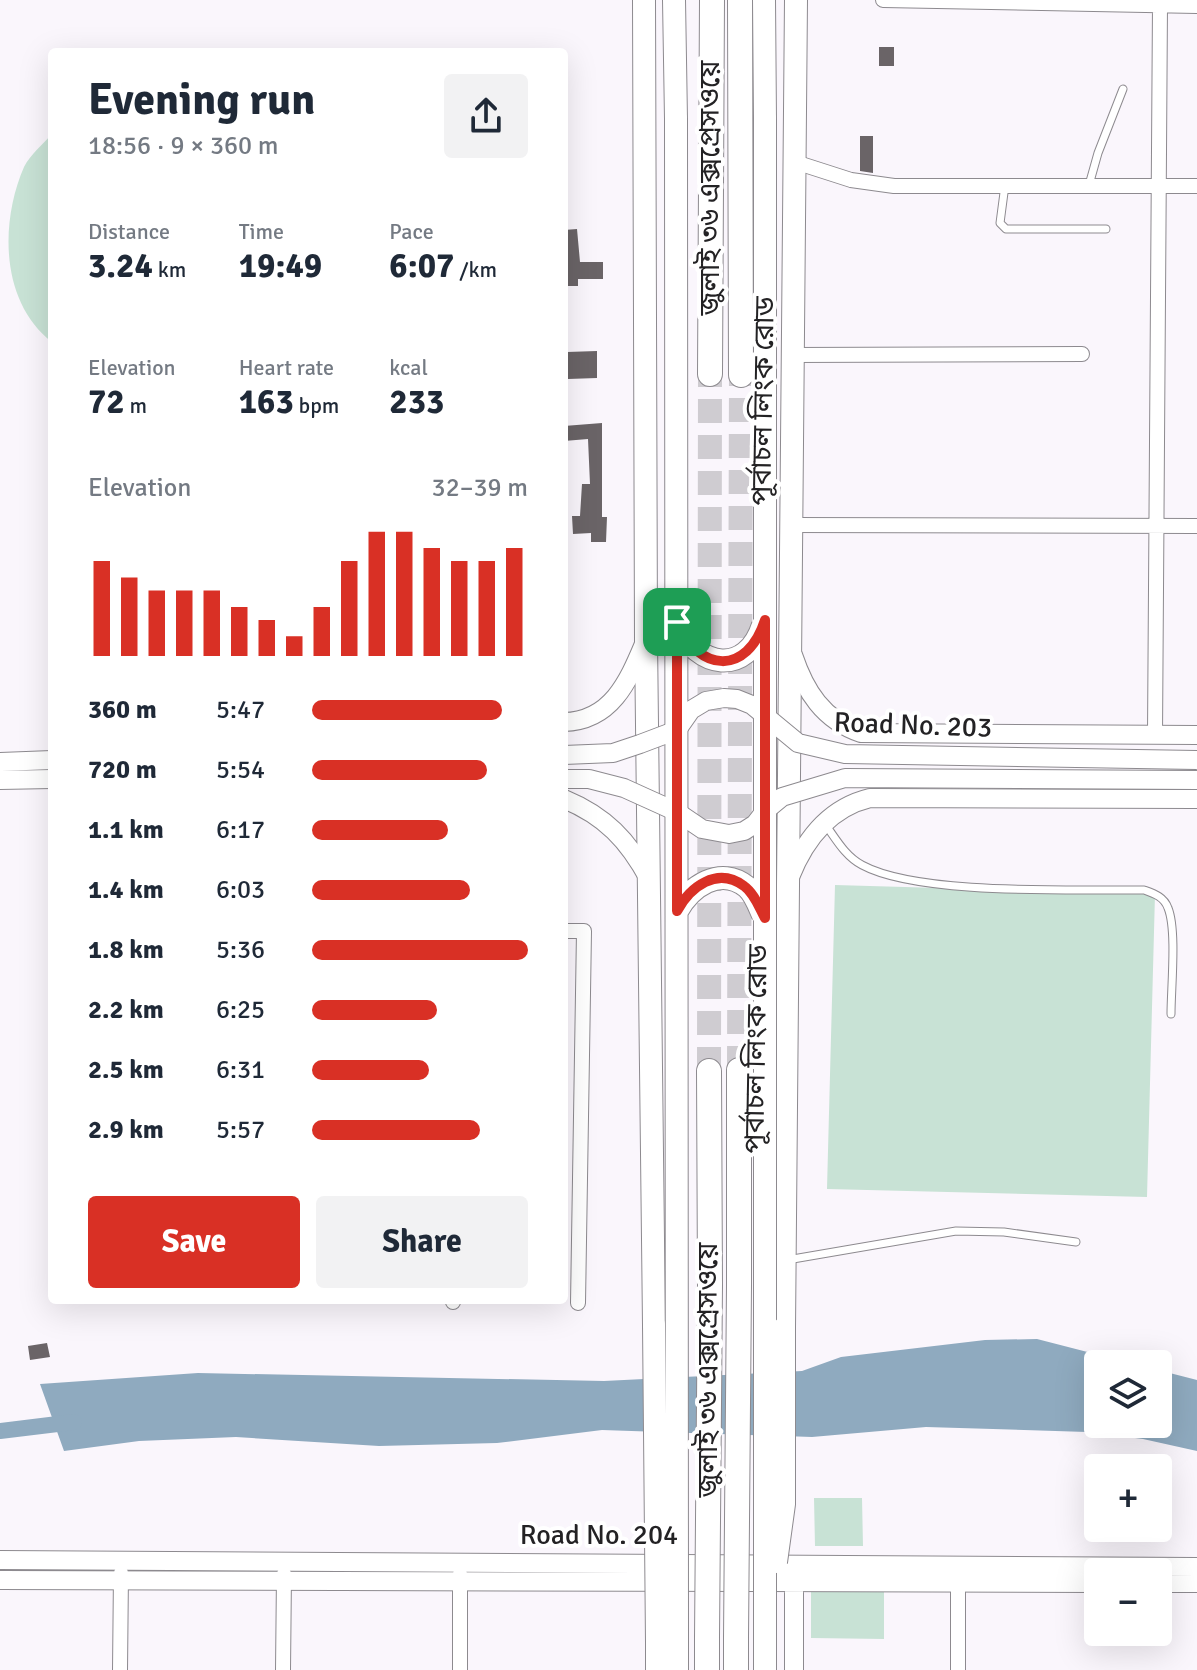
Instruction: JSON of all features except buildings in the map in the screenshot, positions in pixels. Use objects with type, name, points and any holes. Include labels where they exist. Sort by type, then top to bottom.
[{"type":"highway","name":"জুলাই ৩৬ এক্সপ্রেসওয়ে","points":[[710,374],[712,0]]},
{"type":"highway","name":"জুলাই ৩৬ এক্সপ্রেসওয়ে","points":[[740,0],[741,375]]},
{"type":"highway","name":"জুলাই ৩৬ এক্সপ্রেসওয়ে","points":[[736,1670],[739,1070]]},
{"type":"highway","name":"জুলাই ৩৬ এক্সপ্রেসওয়ে","points":[[707,1670],[709,1071]]},
{"type":"main road","points":[[644,0],[646,639],[654,1325],[667,1642],[677,1670]]},
{"type":"main road","points":[[657,1670],[667,1642],[677,911],[674,0]]},
{"type":"main road","points":[[764,0],[765,1625]]},
{"type":"main road","name":"পূর্বাচল লিংক রোড","points":[[765,1670],[765,1625],[784,1504],[796,0]]},
{"type":"main road","points":[[677,622],[684,639],[693,649],[702,655],[728,661],[744,656],[752,648],[765,620]]},
{"type":"main road","points":[[677,911],[686,895],[699,884],[731,879],[746,887],[765,918]]},
{"type":"street","points":[[883,0],[1197,6]]},
{"type":"street","points":[[1155,735],[1160,5]]},
{"type":"street","points":[[795,162],[851,180],[894,186],[1197,186]]},
{"type":"street","points":[[793,355],[1082,354]]},
{"type":"street","points":[[791,525],[1197,526]]},
{"type":"street","points":[[568,722],[580,722],[610,706],[627,685],[646,639]]},
{"type":"street","name":"Road No. 203","points":[[789,640],[809,693],[839,725],[861,733],[1197,735]]},
{"type":"street","name":"Road No. 203","points":[[568,755],[613,753],[677,730],[691,710],[706,701],[724,698],[752,705],[798,743],[845,754],[1197,760]]},
{"type":"street","points":[[0,762],[48,760]]},
{"type":"street","name":"Road No. 203","points":[[568,779],[608,783],[677,812],[702,829],[729,834],[744,831],[782,797],[845,778],[1197,780]]},
{"type":"street","points":[[0,780],[48,779]]},
{"type":"street","points":[[788,884],[797,859],[824,822],[840,809],[870,798],[1197,799]]},
{"type":"street","points":[[568,801],[585,808],[619,832],[649,879]]},
{"type":"street","points":[[568,931],[584,931],[578,1303]]},
{"type":"street","name":"Road No. 204","points":[[0,1560],[121,1561],[284,1571]]},
{"type":"street","points":[[120,1670],[121,1561]]},
{"type":"street","name":"Road No. 204","points":[[0,1580],[121,1580],[284,1571],[958,1574],[1197,1567]]},
{"type":"street","points":[[283,1670],[284,1571]]},
{"type":"street","points":[[460,1571],[460,1670]]},
{"type":"street","points":[[794,1572],[794,1670]]},
{"type":"street","points":[[958,1574],[958,1670]]},
{"type":"street","name":"Road No. 204","points":[[958,1574],[1084,1582]]},
{"type":"street","points":[[1172,1583],[1197,1583]]},
{"type":"lane","points":[[1089,185],[1123,89]]},
{"type":"lane","points":[[1005,185],[1000,223],[1006,229],[1106,229]]},
{"type":"lane","points":[[824,822],[843,850],[862,865],[892,875],[980,887],[1144,890],[1160,896],[1168,907],[1172,927],[1171,1014]]},
{"type":"lane","points":[[784,1260],[956,1231],[1004,1232],[1076,1242]]},
{"type":"green space","points":[[48,138],[48,338],[22,306],[10,260],[11,212],[24,167]]},
{"type":"green space","points":[[835,885],[1155,894],[1147,1197],[827,1189]]},
{"type":"green space","points":[[814,1498],[862,1498],[863,1546],[815,1546]]},
{"type":"green space","points":[[811,1587],[884,1587],[884,1639],[811,1638]]},
{"type":"water","points":[[1037,1339],[1084,1351],[1084,1432],[926,1427],[812,1437],[602,1430],[497,1443],[379,1446],[236,1437],[139,1441],[64,1451],[40,1384],[198,1373],[604,1381],[802,1371],[841,1357],[985,1340]]},
{"type":"water","points":[[1172,1374],[1197,1380],[1197,1451],[1135,1438],[1172,1438]]},
{"type":"waterway","points":[[0,1431],[74,1422]]},
{"type":"tunnel","points":[[709,1071],[710,374]]},
{"type":"tunnel","points":[[739,1070],[741,375]]},
{"type":"route","points":[[765,620],[765,918],[746,887],[731,879],[699,884],[686,895],[677,911],[677,622],[684,639],[693,649],[702,655],[728,661],[744,656],[752,648],[765,620]]}]
